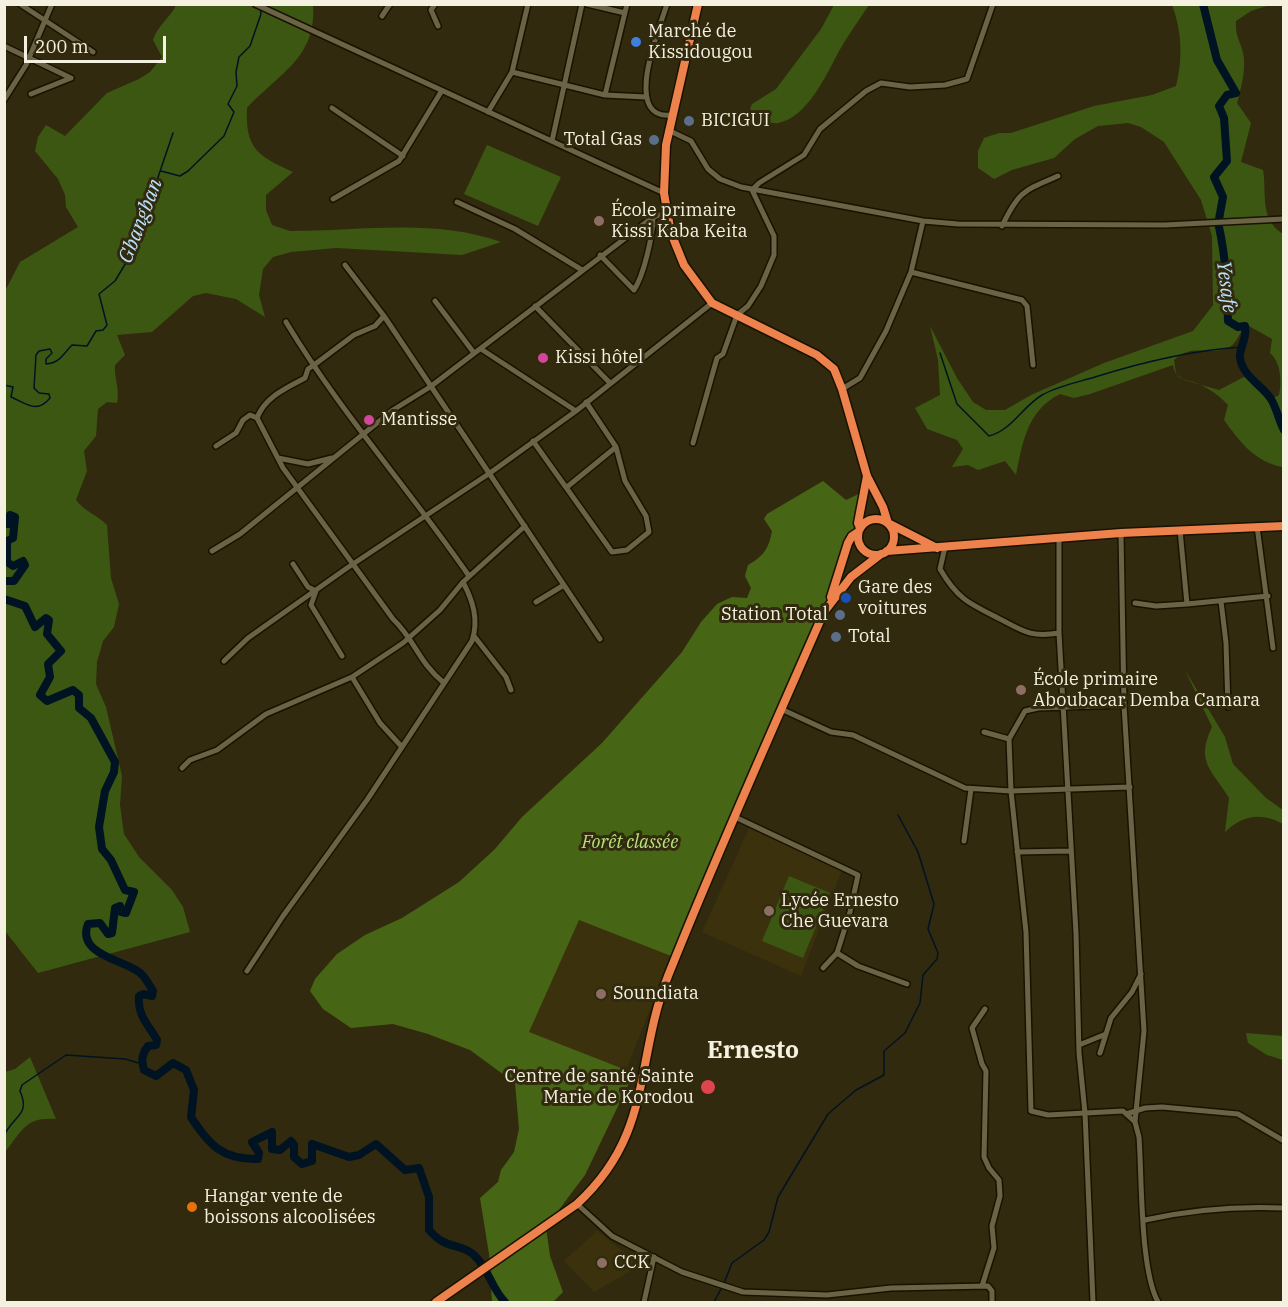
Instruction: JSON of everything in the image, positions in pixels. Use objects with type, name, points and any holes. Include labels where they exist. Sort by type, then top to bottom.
[{"type":"highway","points":[[698,4],[668,130],[664,193],[666,213],[684,265],[712,303],[826,360],[834,369],[867,476],[884,507],[894,537],[884,553],[851,577],[830,600]]},
{"type":"highway","points":[[867,476],[858,519],[861,548],[870,554],[1121,533],[1284,525]]},
{"type":"highway","points":[[436,1302],[577,1204],[605,1174],[631,1126],[667,978],[781,709],[830,600],[852,536],[872,519],[888,523],[941,547]]},
{"type":"street","points":[[20,4],[93,52]]},
{"type":"street","points":[[4,100],[29,60],[52,4]]},
{"type":"street","points":[[255,4],[441,92],[664,193]]},
{"type":"street","points":[[382,16],[390,4]]},
{"type":"street","points":[[435,4],[431,15],[438,26]]},
{"type":"street","points":[[488,112],[512,72],[528,4]]},
{"type":"street","points":[[552,141],[582,4]]},
{"type":"street","points":[[587,4],[625,14]]},
{"type":"street","points":[[605,95],[627,4]]},
{"type":"street","points":[[668,4],[644,79],[646,97],[653,110],[665,116],[673,115]]},
{"type":"street","points":[[752,190],[759,183],[804,155],[820,129],[866,91],[880,83],[922,87],[945,85],[967,79],[993,4]]},
{"type":"street","points":[[4,46],[29,60],[71,78],[31,94]]},
{"type":"street","points":[[512,72],[605,95],[646,97]]},
{"type":"street","points":[[333,199],[399,161],[441,92]]},
{"type":"street","points":[[332,108],[403,156]]},
{"type":"street","points":[[668,130],[691,141],[708,169],[720,178],[752,190],[923,221],[1002,226],[1165,225],[1284,219]]},
{"type":"street","points":[[1002,226],[1013,203],[1023,191],[1058,176]]},
{"type":"street","points":[[693,443],[717,358],[723,354],[737,317],[761,286],[774,255],[774,237],[752,190]]},
{"type":"street","points":[[457,201],[515,229],[582,270]]},
{"type":"street","points":[[212,551],[240,534],[393,410],[430,387],[481,349],[600,255],[653,217],[666,213]]},
{"type":"street","points":[[600,255],[634,290],[643,276],[647,246],[653,232],[653,217]]},
{"type":"street","points":[[842,389],[863,373],[886,332],[911,272],[923,221]]},
{"type":"street","points":[[345,265],[384,316],[600,639]]},
{"type":"street","points":[[911,272],[1022,300],[1027,306],[1033,365]]},
{"type":"street","points":[[435,301],[474,353]]},
{"type":"street","points":[[224,661],[248,638],[354,563],[490,473],[576,411],[609,382],[712,303]]},
{"type":"street","points":[[535,306],[609,382]]},
{"type":"street","points":[[257,418],[261,407],[277,393],[305,378],[308,369],[354,335],[375,326],[384,316]]},
{"type":"street","points":[[286,322],[363,436],[427,514],[469,576]]},
{"type":"street","points":[[481,349],[576,411]]},
{"type":"street","points":[[533,441],[612,552],[627,550],[649,532],[646,516],[626,481],[616,447],[586,402]]},
{"type":"street","points":[[216,446],[236,433],[243,420],[250,415],[257,418],[278,458],[297,486],[408,638],[422,663],[444,683]]},
{"type":"street","points":[[567,487],[616,447]]},
{"type":"street","points":[[278,458],[308,464],[334,457]]},
{"type":"street","points":[[182,768],[190,760],[217,750],[266,714],[352,677],[408,638],[440,610],[469,576],[525,526]]},
{"type":"street","points":[[1257,526],[1268,596],[1273,648]]},
{"type":"street","points":[[1180,530],[1187,604]]},
{"type":"street","points":[[1121,533],[1124,705],[1144,1030],[1135,1100],[1137,1110],[1135,1122],[1139,1137],[1151,1302]]},
{"type":"street","points":[[1059,539],[1059,633],[1093,1302]]},
{"type":"street","points":[[941,547],[940,569],[950,585],[968,604],[1020,631],[1039,636],[1059,633]]},
{"type":"street","points":[[293,564],[308,587],[316,591]]},
{"type":"street","points":[[247,971],[402,747],[474,636],[476,620],[470,594],[463,582]]},
{"type":"street","points":[[536,602],[564,585]]},
{"type":"street","points":[[316,591],[311,606],[342,656]]},
{"type":"street","points":[[1136,603],[1156,606],[1268,596]]},
{"type":"street","points":[[1221,601],[1226,643],[1227,707]]},
{"type":"street","points":[[474,636],[506,677],[511,690]]},
{"type":"street","points":[[352,677],[380,723],[402,747]]},
{"type":"street","points":[[1124,705],[1063,709],[1038,708],[1025,711],[1009,739],[1011,791],[1026,932],[1031,1111],[1048,1115],[1123,1111],[1135,1122]]},
{"type":"street","points":[[781,709],[831,732],[853,735],[971,789],[1011,791],[1130,787]]},
{"type":"street","points":[[984,732],[1009,739]]},
{"type":"street","points":[[964,841],[971,789]]},
{"type":"street","points":[[735,817],[858,875],[850,912],[837,953],[822,968]]},
{"type":"street","points":[[1017,852],[1071,851]]},
{"type":"street","points":[[837,953],[858,966],[907,984]]},
{"type":"street","points":[[1100,1053],[1111,1018],[1132,992],[1141,973]]},
{"type":"street","points":[[982,1286],[993,1248],[992,1226],[1000,1196],[999,1180],[984,1157],[986,1071],[972,1028],[985,1009]]},
{"type":"street","points":[[1079,1045],[1106,1034]]},
{"type":"street","points":[[1126,1114],[1137,1110],[1162,1107],[1239,1114],[1284,1141]]},
{"type":"street","points":[[577,1204],[612,1236],[698,1280],[726,1287],[764,1294],[827,1295],[891,1288],[988,1286],[992,1291],[992,1302]]},
{"type":"street","points":[[1145,1220],[1172,1214],[1252,1207],[1284,1208]]},
{"type":"street","points":[[644,1302],[654,1257]]},
{"type":"street","points":[[1152,1292],[1158,1302]]},
{"type":"shaded area","name":"Lycée Ernesto Che Guevara","points":[[750,826],[842,870],[801,976],[702,932]]},
{"type":"shaded area","name":"Soundiata","points":[[579,920],[671,956],[626,1070],[528,1033]]},
{"type":"shaded area","name":"CCK","points":[[597,1231],[641,1265],[594,1292],[564,1261]]},
{"type":"green space","points":[[176,5],[313,5],[313,23],[309,39],[302,52],[293,64],[247,108],[248,133],[256,149],[271,161],[293,172],[266,195],[266,210],[272,225],[290,231],[424,228],[450,230],[501,242],[462,255],[336,248],[291,252],[273,257],[263,269],[259,295],[265,317],[236,299],[206,293],[193,296],[152,332],[117,335],[125,355],[115,365],[117,403],[107,402],[98,409],[96,436],[84,451],[87,471],[76,500],[107,525],[111,578],[119,604],[114,627],[103,641],[97,662],[96,684],[106,707],[122,776],[120,805],[124,834],[139,857],[172,890],[183,907],[190,932],[38,973],[5,931],[5,291],[20,262],[78,227],[66,207],[65,195],[58,179],[35,151],[38,137],[46,125],[65,136],[107,93],[150,72],[162,57],[153,40],[160,26]]},
{"type":"green space","points":[[834,5],[869,5],[807,104],[798,113],[778,123],[763,119],[750,109],[752,104],[776,89],[821,29]]},
{"type":"green space","points":[[1172,5],[1270,5],[1251,11],[1236,21],[1244,65],[1237,103],[1251,123],[1241,162],[1263,170],[1267,213],[1275,228],[1283,234],[1283,467],[1264,461],[1249,450],[1224,420],[1228,405],[1215,393],[1200,385],[1219,390],[1244,377],[1250,379],[1271,399],[1279,395],[1280,373],[1270,353],[1272,339],[1245,326],[1236,341],[1228,348],[1187,352],[1181,355],[1174,360],[1176,373],[1173,365],[1090,394],[1074,398],[1060,394],[1049,401],[1033,418],[1028,428],[1016,475],[1005,461],[978,470],[968,465],[952,467],[963,449],[957,440],[927,429],[915,408],[940,395],[938,360],[930,326],[957,378],[973,402],[986,410],[1005,410],[1031,395],[1104,363],[1193,331],[1213,305],[1212,236],[1201,200],[1164,142],[1141,127],[1128,123],[1098,126],[1075,139],[1054,158],[1012,170],[994,179],[978,168],[978,151],[984,138],[999,133],[1011,133],[1094,106],[1152,95],[1176,86],[1180,66],[1180,45],[1178,25]]},
{"type":"green space","points":[[487,145],[561,177],[538,226],[464,194]]},
{"type":"green space","name":"Forêt classée","points":[[823,481],[846,500],[867,490],[842,574],[685,942],[671,956],[579,920],[529,1032],[626,1070],[632,1077],[585,1175],[546,1227],[550,1256],[563,1292],[553,1302],[492,1302],[489,1254],[480,1198],[498,1182],[501,1170],[514,1152],[519,1129],[515,1083],[470,1050],[428,1034],[393,1024],[351,1028],[323,1009],[310,991],[315,979],[337,954],[365,935],[402,918],[459,882],[495,849],[522,817],[602,743],[682,652],[701,622],[717,604],[732,597],[747,598],[751,588],[745,576],[748,565],[762,555],[771,537],[772,531],[764,519],[767,514]]},
{"type":"green space","points":[[1185,670],[1225,737],[1233,764],[1266,798],[1283,810],[1283,824],[1267,818],[1253,817],[1239,822],[1225,832],[1229,798],[1205,757],[1207,739],[1212,727]]},
{"type":"green space","points":[[789,876],[830,893],[803,958],[762,941]]},
{"type":"green space","points":[[1246,1033],[1283,1036],[1283,1060],[1267,1055],[1248,1043]]},
{"type":"green space","points":[[30,1057],[56,1119],[37,1120],[26,1126],[5,1152],[5,1072],[15,1069]]},
{"type":"waterway","name":"Yesafe","points":[[1203,4],[1217,60],[1236,93],[1227,95],[1219,106],[1224,118],[1227,161],[1214,177],[1223,197],[1219,219]]},
{"type":"waterway","points":[[161,171],[180,176],[224,136],[234,112],[228,104],[237,86],[236,72],[239,57],[250,46],[261,14],[260,8]]},
{"type":"waterway","name":"Gbangban","points":[[4,385],[13,387],[11,397],[27,405],[41,406],[50,398],[49,394],[39,393],[34,388],[36,355],[39,351],[50,349],[52,353],[46,359],[46,364],[55,362],[72,345],[87,346],[96,331],[103,330],[107,325],[99,294],[115,281],[127,261],[133,246],[134,227],[152,195],[173,133]]},
{"type":"waterway","name":"Yesafe","points":[[1219,227],[1225,262],[1228,321],[1238,327],[1245,326],[1240,354],[1242,365],[1249,376],[1271,399],[1284,430]]},
{"type":"waterway","points":[[940,353],[957,404],[989,436],[1011,424],[1042,395],[1061,387],[1131,366],[1205,351],[1243,347]]},
{"type":"waterway","name":"Gbangban","points":[[4,524],[9,524],[10,515],[15,517],[13,538],[7,541],[7,562],[13,566],[23,561],[25,565],[14,581],[4,581]]},
{"type":"waterway","name":"Gbangban","points":[[4,599],[25,606],[35,627],[46,618],[49,620],[47,634],[61,651],[48,664],[50,677],[40,695],[47,701],[73,690],[79,695],[79,708],[91,718],[115,762],[114,772],[105,791],[99,827],[102,849],[111,860],[125,890],[134,892],[126,913],[121,912],[120,906],[115,908],[112,933],[108,934],[100,923],[88,924],[86,934],[95,949],[139,972],[153,991],[152,996],[143,994],[139,996],[144,1020],[157,1040],[156,1045],[148,1046],[144,1052],[142,1060],[144,1070],[156,1076],[173,1063],[186,1070],[194,1090],[191,1117],[204,1136],[226,1154],[246,1159],[258,1159],[259,1153],[252,1142],[272,1132],[272,1149],[280,1150],[291,1141],[294,1145],[294,1157],[302,1164],[312,1161],[312,1144],[349,1157],[359,1155],[376,1144],[405,1170],[419,1168],[429,1197],[429,1230],[447,1244],[469,1251],[474,1255],[505,1302]]},
{"type":"waterway","points":[[724,1283],[732,1263],[764,1240],[769,1232],[778,1197],[828,1114],[856,1090],[884,1075],[884,1051],[905,1033],[920,1003],[923,975],[937,959],[938,953],[928,929],[934,904],[918,852],[898,815]]},
{"type":"waterway","points":[[4,1136],[22,1111],[23,1099],[20,1091],[22,1085],[66,1055],[125,1059],[142,1064]]},
{"type":"waterway","points":[[714,1302],[722,1287]]},
{"type":"place","name":"Marché de Kissidougou","points":[[636,42]]},
{"type":"place","name":"BICIGUI","points":[[689,121]]},
{"type":"place","name":"Total Gas","points":[[654,140]]},
{"type":"place","name":"École primaire Kissi Kaba Keita","points":[[599,221]]},
{"type":"place","name":"Kissi hôtel","points":[[543,358]]},
{"type":"place","name":"Mantisse","points":[[369,420]]},
{"type":"place","name":"Gare des voitures","points":[[846,598]]},
{"type":"place","name":"Station Total","points":[[840,615]]},
{"type":"place","name":"Total","points":[[836,637]]},
{"type":"place","name":"École primaire Aboubacar Demba Camara","points":[[1021,690]]},
{"type":"place","name":"Lycée Ernesto Che Guevara","points":[[769,911]]},
{"type":"place","name":"Soundiata","points":[[601,994]]},
{"type":"place","name":"Centre de santé Sainte Marie de Korodou","points":[[708,1087]]},
{"type":"place","name":"Hangar vente de boissons alcoolisées","points":[[192,1207]]},
{"type":"place","name":"CCK","points":[[602,1263]]},
{"type":"district","name":"Ernesto","points":[[753,1051]]}]
